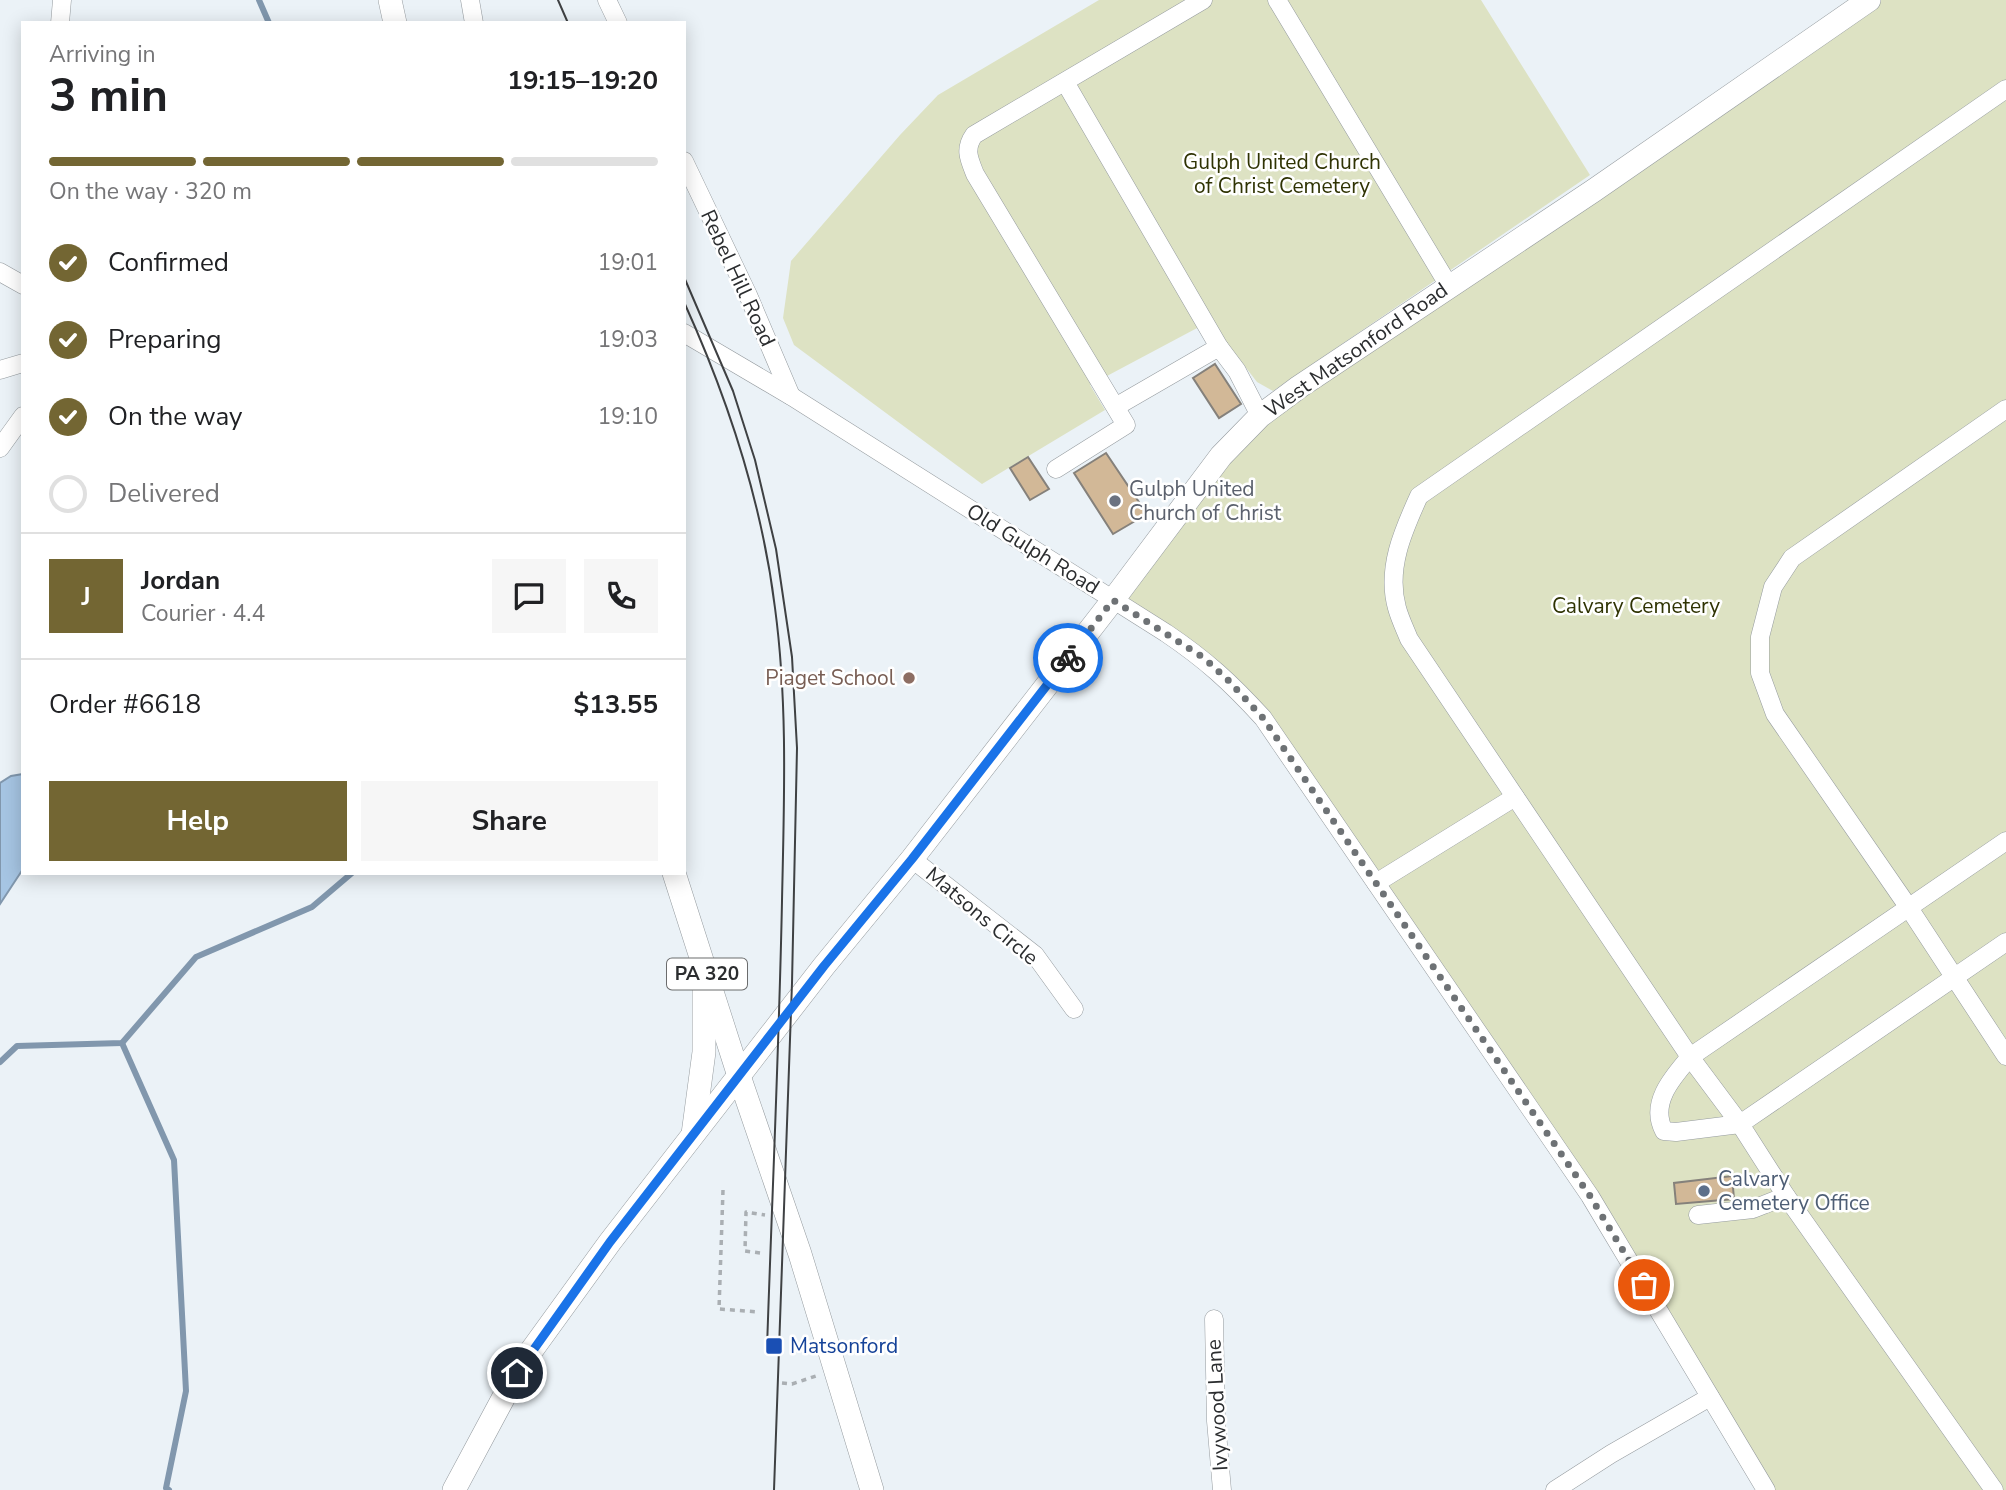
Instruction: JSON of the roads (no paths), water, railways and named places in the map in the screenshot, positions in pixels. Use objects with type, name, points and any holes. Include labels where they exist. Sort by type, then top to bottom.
[{"type":"main road","points":[[390,0],[395,21]]},
{"type":"main road","name":"West Matsonford Road","points":[[453,1490],[521,1365],[610,1242],[824,966],[912,859],[1221,456],[1261,416],[1309,380],[1592,191],[1870,0]]},
{"type":"main road","name":"PA 320","points":[[675,875],[800,1254],[872,1490]]},
{"type":"main road","points":[[693,1135],[704,1052],[704,967]]},
{"type":"street","points":[[60,21],[62,0]]},
{"type":"street","points":[[470,0],[474,21]]},
{"type":"street","points":[[607,0],[617,21]]},
{"type":"street","points":[[1056,469],[1126,425],[975,174],[967,144],[974,135],[1203,0]]},
{"type":"street","points":[[1278,0],[1449,286]]},
{"type":"street","points":[[1065,82],[1261,416]]},
{"type":"street","points":[[1994,1490],[1786,1196],[1740,1124],[1690,1057],[1409,639],[1396,606],[1394,566],[1402,533],[1419,496],[2006,89]]},
{"type":"street","name":"Rebel Hill Road","points":[[686,165],[748,295],[791,396]]},
{"type":"street","points":[[0,272],[21,284]]},
{"type":"street","name":"Old Gulph Road","points":[[686,333],[791,396],[1204,658],[1228,680],[1263,718],[1590,1196],[1766,1490]]},
{"type":"street","points":[[1117,407],[1219,347]]},
{"type":"street","points":[[0,370],[21,364]]},
{"type":"street","points":[[2006,409],[1792,558],[1773,587],[1760,637],[1760,673],[1775,714],[1909,908],[2006,1056]]},
{"type":"street","points":[[0,448],[21,419]]},
{"type":"street","points":[[1376,883],[1515,797]]},
{"type":"street","points":[[2006,841],[1690,1057],[1662,1096],[1660,1118],[1664,1131],[1740,1124],[2006,942]]},
{"type":"street","name":"Matsons Circle","points":[[912,859],[1035,955],[1074,1009]]},
{"type":"street","points":[[1699,1215],[1753,1209],[1786,1196]]},
{"type":"street","name":"Ivywood Lane","points":[[1214,1320],[1216,1421],[1222,1490]]},
{"type":"street","points":[[1555,1490],[1710,1397]]},
{"type":"water","points":[[21,774],[21,872],[0,904],[0,783],[11,776]]},
{"type":"waterway","points":[[259,0],[268,21]]},
{"type":"waterway","points":[[0,1062],[17,1046],[122,1043],[196,957],[312,907],[350,875]]},
{"type":"waterway","points":[[122,1043],[174,1160],[186,1391],[166,1488],[169,1490]]},
{"type":"tram line","points":[[558,0],[567,21]]},
{"type":"tram line","points":[[686,282],[733,391],[755,460],[776,549],[792,657],[797,748],[792,983],[774,1490]]},
{"type":"tram line","points":[[686,307],[729,414],[752,491],[769,569],[782,681],[784,828],[767,1348]]},
{"type":"place","name":"Gulph United Church of Christ","points":[[1115,501]]},
{"type":"place","name":"Piaget School","points":[[909,678]]},
{"type":"place","name":"Calvary Cemetery Office","points":[[1704,1191]]},
{"type":"place","name":"Matsonford","points":[[774,1346]]},
{"type":"park label","name":"Gulph United Church of Christ Cemetery","points":[[1282,174]]},
{"type":"park label","name":"Calvary Cemetery","points":[[1636,606]]}]
